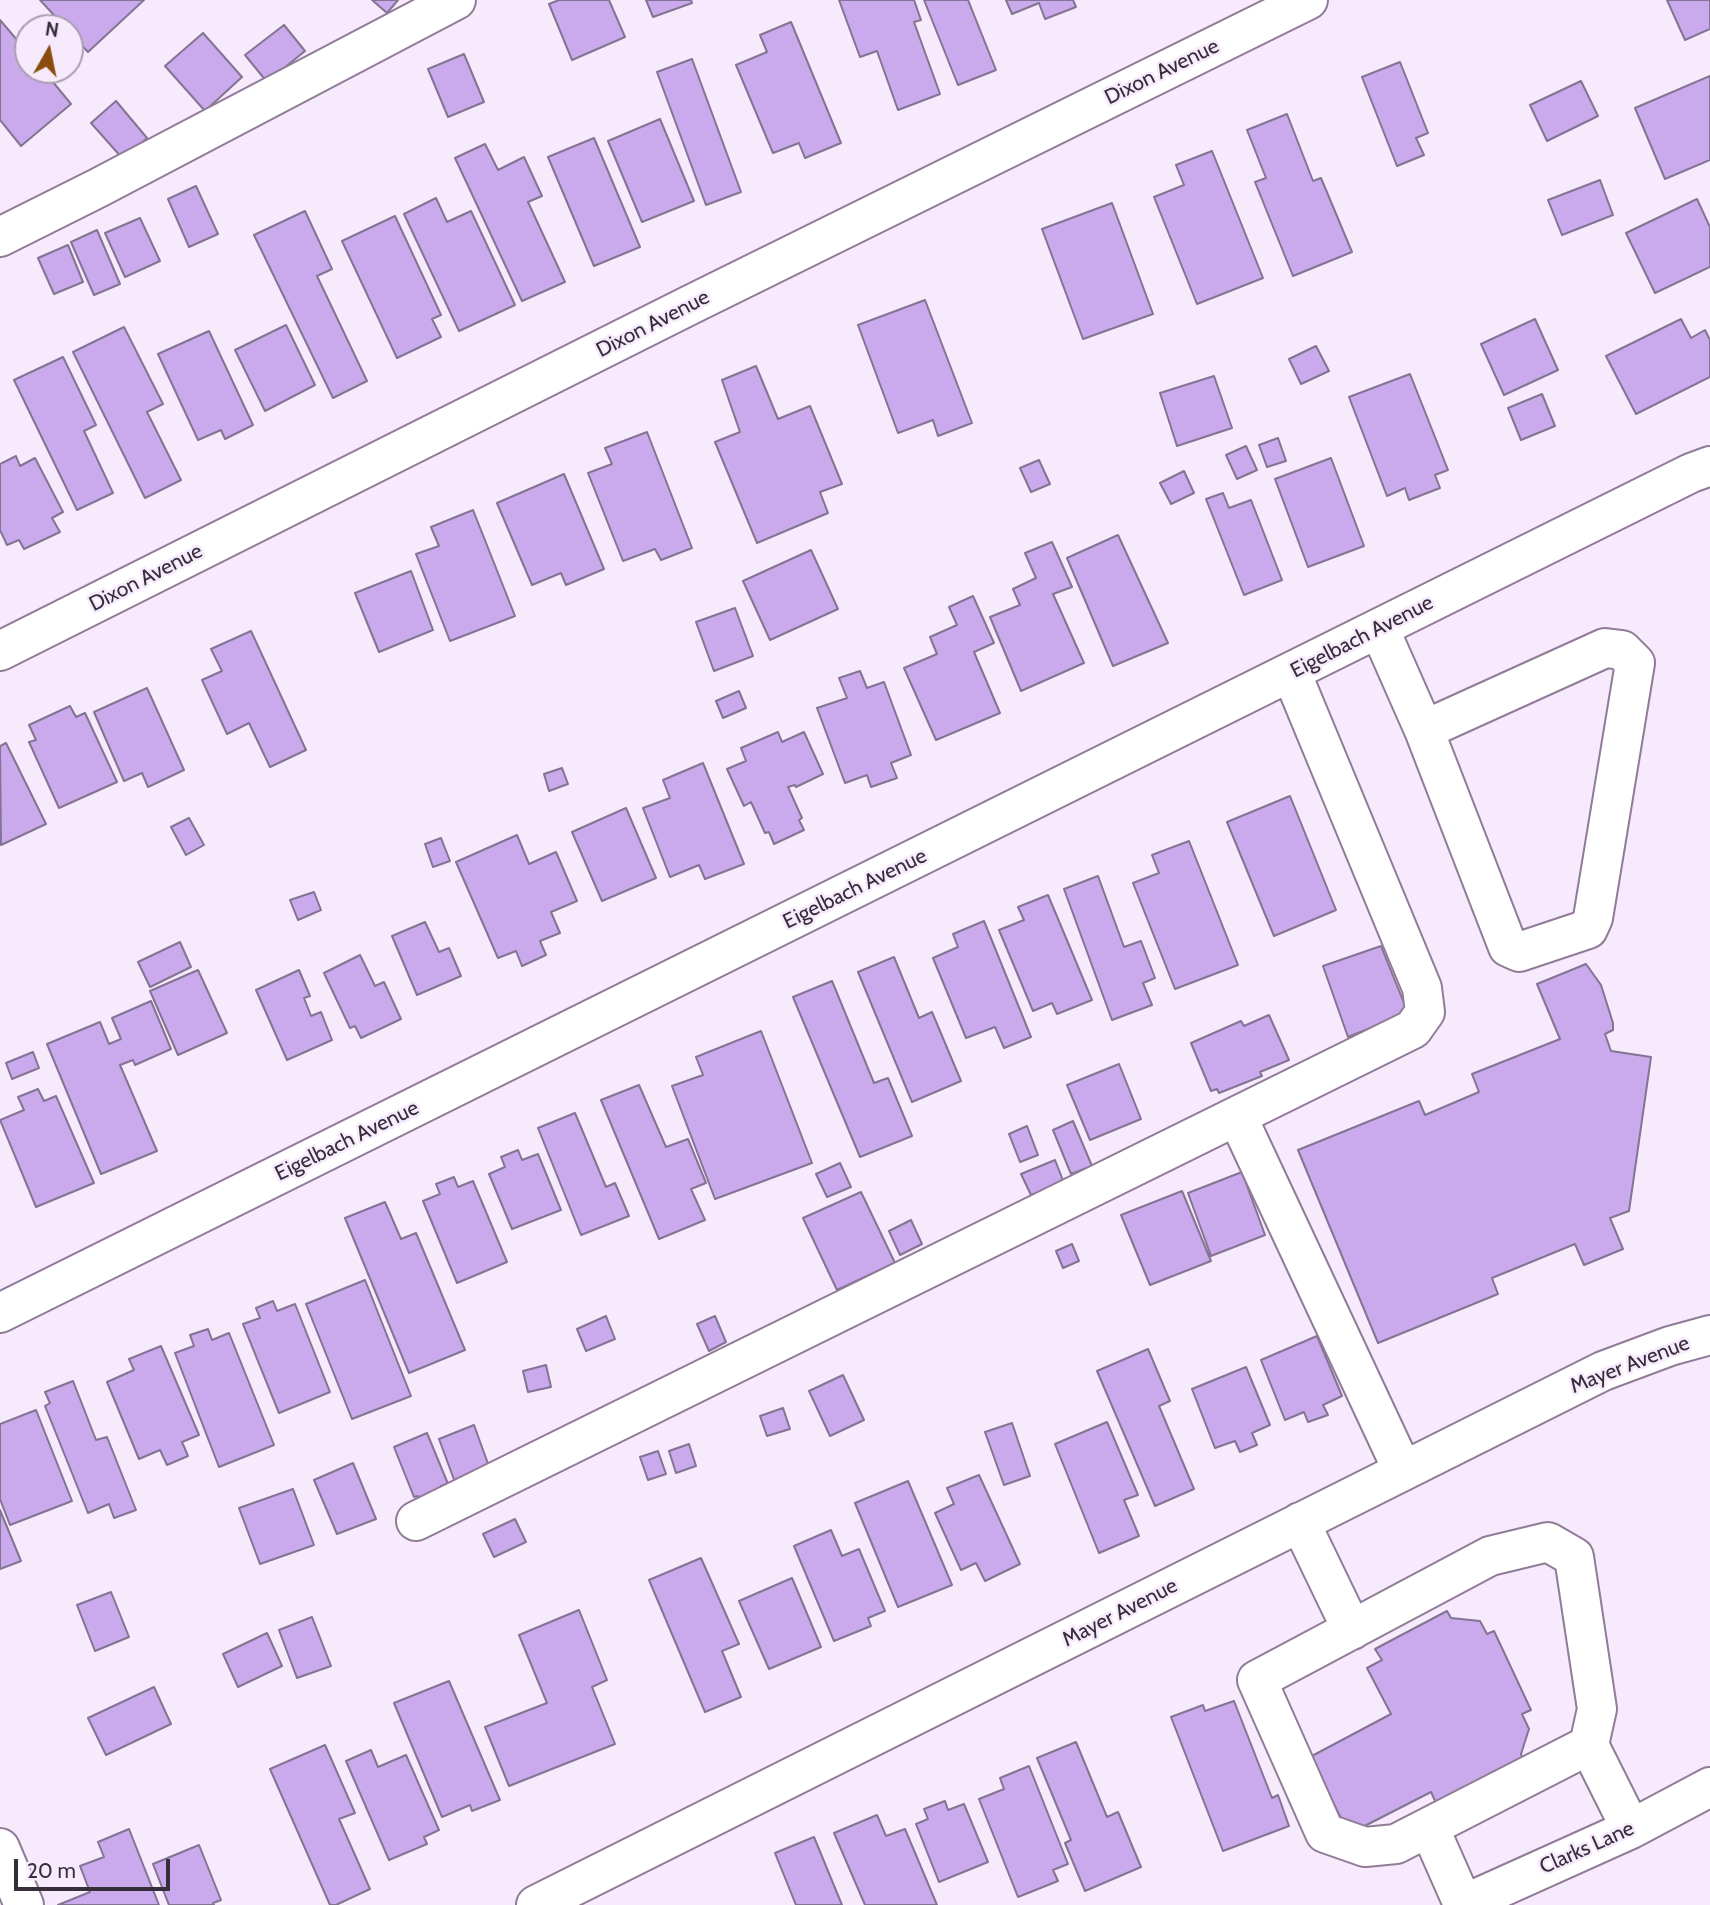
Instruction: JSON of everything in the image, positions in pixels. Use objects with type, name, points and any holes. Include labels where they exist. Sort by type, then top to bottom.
[{"type":"street","points":[[0,237],[456,0]]},
{"type":"street","name":"Dixon Avenue","points":[[0,651],[679,310],[1308,0]]},
{"type":"street","name":"Eigelbach Avenue","points":[[0,1313],[1691,473],[1710,466]]},
{"type":"street","points":[[1379,628],[1424,730],[1508,947],[1520,952],[1588,929],[1593,918],[1635,663],[1622,650],[1605,648],[1424,730]]},
{"type":"street","points":[[416,1521],[1413,1029],[1425,1012],[1422,988],[1291,672]]},
{"type":"street","points":[[1237,1116],[1403,1471]]},
{"type":"street","name":"Mayer Avenue","points":[[536,1905],[1603,1371],[1670,1346],[1710,1335]]},
{"type":"street","points":[[1300,1522],[1352,1630]]},
{"type":"street","points":[[1589,1745],[1395,1844],[1365,1847],[1325,1833],[1256,1680],[1490,1556],[1548,1542],[1574,1557],[1597,1709],[1589,1745],[1631,1829]]},
{"type":"street","name":"Clarks Lane","points":[[1469,1903],[1631,1829],[1710,1787]]},
{"type":"street","points":[[1429,1827],[1469,1903]]},
{"type":"street","points":[[0,1848],[24,1905]]},
{"type":"building","points":[[40,0],[144,0],[88,52],[84,48],[84,14],[53,14]]},
{"type":"building","points":[[372,0],[398,0],[387,13]]},
{"type":"building","points":[[559,0],[609,0],[625,37],[572,60],[549,4]]},
{"type":"building","points":[[646,0],[691,0],[692,3],[653,17]]},
{"type":"building","points":[[839,0],[914,0],[921,20],[914,22],[940,94],[898,110],[877,51],[860,57]]},
{"type":"building","points":[[924,0],[968,0],[996,70],[958,85]]},
{"type":"building","points":[[1006,0],[1073,0],[1076,7],[1045,19],[1039,3],[1012,14]]},
{"type":"building","points":[[1667,0],[1710,0],[1710,29],[1685,40]]},
{"type":"building","points":[[0,20],[14,36],[14,84],[55,84],[71,104],[21,146],[0,120]]},
{"type":"building","points":[[791,22],[841,143],[805,158],[799,143],[773,153],[736,65],[767,52],[760,35]]},
{"type":"building","points":[[284,25],[305,51],[267,82],[245,55]]},
{"type":"building","points":[[203,33],[242,77],[205,111],[165,66]]},
{"type":"building","points":[[464,54],[484,102],[448,117],[428,69]]},
{"type":"building","points":[[692,59],[741,192],[706,205],[657,72]]},
{"type":"building","points":[[1400,62],[1428,133],[1416,138],[1424,155],[1397,166],[1362,77]]},
{"type":"building","points":[[1710,76],[1710,160],[1665,179],[1635,108]]},
{"type":"building","points":[[1581,81],[1598,116],[1547,141],[1530,105]]},
{"type":"building","points":[[116,101],[147,138],[123,159],[91,123]]},
{"type":"building","points":[[1287,114],[1313,181],[1321,178],[1352,252],[1293,276],[1255,182],[1266,178],[1247,130]]},
{"type":"building","points":[[660,119],[694,201],[642,222],[608,141]]},
{"type":"building","points":[[594,138],[640,247],[594,266],[548,157]]},
{"type":"building","points":[[485,144],[498,170],[524,157],[542,196],[528,202],[565,282],[522,301],[455,158]]},
{"type":"building","points":[[1212,151],[1263,278],[1197,304],[1154,197],[1184,185],[1176,165]]},
{"type":"building","points":[[1600,180],[1613,215],[1562,235],[1548,200]]},
{"type":"building","points":[[196,186],[218,234],[189,247],[168,199]]},
{"type":"building","points":[[436,198],[447,222],[471,211],[515,305],[459,331],[404,214]]},
{"type":"building","points":[[1697,199],[1710,227],[1710,267],[1655,293],[1626,233]]},
{"type":"building","points":[[1112,203],[1153,314],[1083,339],[1042,229]]},
{"type":"building","points":[[305,211],[332,269],[317,276],[367,381],[333,398],[254,235]]},
{"type":"building","points":[[395,216],[441,315],[432,319],[441,337],[397,358],[342,241]]},
{"type":"building","points":[[140,218],[160,261],[125,277],[105,233]]},
{"type":"building","points":[[97,230],[120,284],[94,295],[71,242]]},
{"type":"building","points":[[68,245],[83,282],[54,294],[38,258]]},
{"type":"building","points":[[925,300],[972,423],[938,436],[933,420],[898,433],[858,325]]},
{"type":"building","points":[[1535,319],[1558,370],[1504,395],[1481,344]]},
{"type":"building","points":[[1681,319],[1691,338],[1705,330],[1710,340],[1710,377],[1636,414],[1606,356]]},
{"type":"building","points":[[286,325],[315,385],[265,411],[235,350]]},
{"type":"building","points":[[124,327],[163,404],[147,412],[181,480],[145,498],[73,352]]},
{"type":"building","points":[[209,331],[253,425],[225,439],[221,430],[198,440],[158,354]]},
{"type":"building","points":[[1316,346],[1329,371],[1301,384],[1289,359]]},
{"type":"building","points":[[63,357],[96,425],[84,431],[113,493],[77,510],[14,380]]},
{"type":"building","points":[[756,366],[778,419],[810,406],[842,484],[820,492],[828,513],[757,543],[715,442],[740,432],[722,380]]},
{"type":"building","points":[[1410,374],[1448,470],[1435,475],[1440,488],[1409,500],[1405,488],[1387,496],[1349,397]]},
{"type":"building","points":[[1214,376],[1232,428],[1177,446],[1160,393]]},
{"type":"building","points":[[1542,394],[1555,426],[1521,440],[1508,408]]},
{"type":"building","points":[[647,432],[692,548],[661,560],[655,549],[623,561],[588,473],[612,464],[605,448]]},
{"type":"building","points":[[1278,438],[1286,461],[1267,467],[1259,445]]},
{"type":"building","points":[[1246,446],[1257,470],[1237,479],[1226,455]]},
{"type":"building","points":[[16,456],[20,466],[35,458],[63,512],[52,518],[60,532],[24,549],[19,540],[7,545],[0,530],[0,464]]},
{"type":"building","points":[[1331,458],[1364,546],[1308,567],[1275,479]]},
{"type":"building","points":[[1039,460],[1050,484],[1031,492],[1020,468]]},
{"type":"building","points":[[1184,471],[1194,493],[1171,504],[1160,483]]},
{"type":"building","points":[[564,474],[604,569],[566,585],[561,573],[532,585],[497,503]]},
{"type":"building","points":[[1223,493],[1229,508],[1251,500],[1282,580],[1244,595],[1206,499]]},
{"type":"building","points":[[473,510],[515,616],[450,641],[416,554],[439,546],[431,527]]},
{"type":"building","points":[[1118,535],[1168,643],[1113,666],[1067,558]]},
{"type":"building","points":[[1052,542],[1072,587],[1053,594],[1084,663],[1021,691],[990,617],[1020,605],[1013,589],[1036,578],[1025,553]]},
{"type":"building","points":[[811,550],[838,609],[770,640],[743,581]]},
{"type":"building","points":[[411,571],[433,630],[379,652],[355,593]]},
{"type":"building","points":[[973,596],[994,643],[974,652],[1000,713],[936,740],[904,668],[937,654],[930,637],[957,625],[949,607]]},
{"type":"building","points":[[735,608],[753,656],[714,671],[696,622]]},
{"type":"building","points":[[251,631],[306,750],[270,767],[249,723],[227,734],[202,680],[222,671],[211,649]]},
{"type":"building","points":[[860,671],[867,688],[884,682],[911,755],[891,763],[897,778],[871,787],[867,775],[845,783],[817,708],[847,698],[839,678]]},
{"type":"building","points":[[147,688],[184,770],[148,787],[142,773],[124,781],[94,712]]},
{"type":"building","points":[[739,691],[746,708],[723,718],[716,701]]},
{"type":"building","points":[[70,706],[76,717],[85,713],[117,782],[59,808],[29,742],[36,740],[29,725]]},
{"type":"building","points":[[778,732],[782,742],[804,732],[823,774],[796,787],[788,787],[802,818],[799,820],[804,830],[774,844],[769,832],[765,833],[751,802],[744,806],[727,769],[746,761],[741,748]]},
{"type":"building","points":[[6,743],[46,824],[1,845],[0,746]]},
{"type":"building","points":[[703,763],[744,864],[705,879],[699,865],[670,877],[643,808],[670,798],[663,780]]},
{"type":"building","points":[[562,768],[568,784],[549,791],[544,774]]},
{"type":"building","points":[[1290,796],[1336,910],[1274,936],[1227,822]]},
{"type":"building","points":[[626,808],[656,878],[602,901],[572,832]]},
{"type":"building","points":[[189,818],[204,845],[186,855],[171,827]]},
{"type":"building","points":[[517,835],[529,864],[556,852],[577,901],[551,912],[560,933],[540,941],[546,955],[522,966],[516,951],[498,958],[456,862]]},
{"type":"building","points":[[441,838],[450,861],[433,867],[425,844]]},
{"type":"building","points":[[1189,841],[1238,965],[1175,989],[1133,883],[1159,873],[1152,855]]},
{"type":"building","points":[[1098,876],[1124,947],[1141,941],[1155,978],[1143,983],[1152,1005],[1112,1020],[1064,889]]},
{"type":"building","points":[[314,892],[321,910],[298,920],[290,900]]},
{"type":"building","points":[[1048,895],[1092,1000],[1057,1014],[1052,1003],[1033,1011],[999,930],[1024,920],[1018,907]]},
{"type":"building","points":[[984,921],[1031,1037],[1004,1048],[995,1027],[966,1038],[933,958],[958,947],[953,934]]},
{"type":"building","points":[[425,922],[439,952],[449,948],[461,976],[417,995],[392,936]]},
{"type":"building","points":[[180,942],[191,967],[150,987],[138,962]]},
{"type":"building","points":[[1381,946],[1408,1013],[1348,1037],[1323,966]]},
{"type":"building","points":[[360,955],[375,986],[384,982],[401,1019],[361,1038],[355,1026],[350,1028],[324,973]]},
{"type":"building","points":[[894,957],[919,1018],[932,1012],[961,1081],[912,1102],[858,972]]},
{"type":"building","points":[[1586,964],[1601,985],[1613,1023],[1613,1030],[1605,1034],[1611,1051],[1651,1057],[1629,1211],[1610,1218],[1623,1249],[1584,1265],[1575,1244],[1492,1278],[1498,1294],[1378,1343],[1298,1150],[1419,1101],[1425,1115],[1479,1092],[1472,1074],[1560,1039],[1537,984]]},
{"type":"building","points":[[198,970],[227,1033],[178,1055],[150,991]]},
{"type":"building","points":[[299,970],[310,996],[304,998],[311,1016],[321,1012],[332,1040],[287,1060],[256,990]]},
{"type":"building","points":[[832,981],[874,1083],[888,1078],[912,1136],[860,1157],[793,997]]},
{"type":"building","points":[[151,1001],[171,1049],[135,1065],[133,1060],[120,1065],[157,1151],[101,1174],[47,1044],[100,1022],[109,1044],[121,1039],[112,1018]]},
{"type":"building","points":[[1269,1015],[1289,1060],[1260,1072],[1262,1076],[1219,1093],[1217,1089],[1211,1091],[1191,1043],[1241,1021],[1244,1026]]},
{"type":"building","points":[[761,1031],[812,1163],[715,1199],[672,1086],[703,1075],[696,1057]]},
{"type":"building","points":[[33,1052],[39,1068],[12,1079],[6,1063]]},
{"type":"building","points":[[1119,1064],[1141,1119],[1090,1140],[1067,1085]]},
{"type":"building","points":[[639,1085],[666,1147],[688,1139],[706,1183],[691,1189],[705,1220],[659,1239],[601,1100]]},
{"type":"building","points":[[38,1089],[44,1101],[56,1096],[94,1183],[36,1207],[0,1120],[24,1110],[18,1097]]},
{"type":"building","points":[[575,1113],[606,1187],[615,1183],[629,1216],[581,1235],[538,1128]]},
{"type":"building","points":[[1073,1121],[1092,1166],[1071,1174],[1053,1130]]},
{"type":"building","points":[[1027,1126],[1038,1155],[1020,1162],[1009,1134]]},
{"type":"building","points":[[518,1150],[522,1160],[538,1154],[561,1210],[512,1229],[489,1174],[505,1167],[501,1157]]},
{"type":"building","points":[[1055,1160],[1064,1183],[1031,1195],[1021,1174]]},
{"type":"building","points":[[840,1163],[851,1187],[827,1197],[816,1174]]},
{"type":"building","points":[[1242,1172],[1265,1235],[1211,1256],[1188,1193]]},
{"type":"building","points":[[454,1177],[458,1187],[473,1181],[507,1262],[457,1283],[423,1201],[440,1194],[436,1184]]},
{"type":"building","points":[[1182,1191],[1211,1261],[1150,1285],[1121,1215]]},
{"type":"building","points":[[861,1192],[895,1263],[837,1290],[803,1218]]},
{"type":"building","points":[[385,1202],[401,1239],[416,1233],[465,1350],[409,1373],[345,1218]]},
{"type":"building","points":[[911,1220],[922,1244],[900,1255],[889,1231]]},
{"type":"building","points":[[1072,1244],[1079,1261],[1063,1268],[1056,1251]]},
{"type":"building","points":[[365,1280],[411,1396],[352,1419],[306,1304]]},
{"type":"building","points":[[273,1301],[277,1311],[295,1304],[330,1392],[279,1413],[243,1324],[260,1318],[256,1308]]},
{"type":"building","points":[[606,1316],[615,1339],[586,1351],[577,1329]]},
{"type":"building","points":[[715,1316],[726,1342],[709,1351],[697,1324]]},
{"type":"building","points":[[208,1329],[212,1340],[229,1333],[274,1445],[219,1467],[175,1353],[194,1346],[190,1335]]},
{"type":"building","points":[[1317,1336],[1342,1396],[1323,1405],[1328,1415],[1308,1422],[1304,1412],[1285,1420],[1261,1360]]},
{"type":"building","points":[[161,1346],[199,1435],[182,1442],[188,1456],[167,1465],[160,1450],[139,1459],[107,1382],[134,1370],[129,1359]]},
{"type":"building","points":[[1148,1349],[1170,1401],[1159,1406],[1194,1489],[1155,1506],[1097,1371]]},
{"type":"building","points":[[546,1365],[551,1387],[528,1392],[523,1371]]},
{"type":"building","points":[[1246,1367],[1270,1425],[1252,1433],[1257,1445],[1240,1452],[1235,1441],[1215,1448],[1192,1389]]},
{"type":"building","points":[[843,1375],[864,1420],[830,1436],[809,1391]]},
{"type":"building","points":[[73,1381],[96,1440],[107,1437],[136,1510],[114,1518],[109,1504],[88,1513],[45,1406],[50,1403],[45,1392]]},
{"type":"building","points":[[783,1408],[790,1429],[767,1436],[760,1416]]},
{"type":"building","points":[[36,1410],[72,1501],[10,1525],[0,1499],[0,1424]]},
{"type":"building","points":[[1107,1422],[1138,1495],[1124,1500],[1139,1536],[1099,1553],[1055,1444]]},
{"type":"building","points":[[1012,1423],[1030,1476],[1004,1485],[985,1432]]},
{"type":"building","points":[[474,1425],[491,1472],[456,1485],[439,1439]]},
{"type":"building","points":[[427,1433],[448,1484],[441,1486],[448,1504],[426,1513],[418,1496],[414,1497],[394,1447]]},
{"type":"building","points":[[689,1444],[696,1466],[676,1473],[669,1451]]},
{"type":"building","points":[[658,1451],[666,1474],[648,1480],[640,1457]]},
{"type":"building","points":[[353,1463],[376,1519],[337,1534],[314,1480]]},
{"type":"building","points":[[979,1475],[1020,1564],[985,1581],[976,1563],[961,1570],[935,1513],[954,1504],[947,1488]]},
{"type":"building","points":[[908,1481],[952,1585],[898,1607],[855,1503]]},
{"type":"building","points":[[293,1489],[314,1545],[260,1564],[239,1508]]},
{"type":"building","points":[[0,1510],[21,1561],[0,1569]]},
{"type":"building","points":[[515,1519],[526,1542],[494,1557],[483,1534]]},
{"type":"building","points":[[831,1530],[842,1556],[859,1549],[885,1611],[868,1618],[871,1626],[834,1641],[794,1546]]},
{"type":"building","points":[[701,1558],[739,1644],[722,1651],[741,1697],[705,1712],[649,1580]]},
{"type":"building","points":[[792,1578],[821,1647],[769,1669],[739,1601]]},
{"type":"building","points":[[111,1592],[129,1637],[95,1651],[77,1605]]},
{"type":"building","points":[[579,1610],[607,1680],[592,1687],[615,1744],[509,1786],[485,1727],[547,1703],[519,1635]]},
{"type":"building","points":[[1447,1611],[1451,1618],[1480,1621],[1487,1634],[1494,1631],[1531,1710],[1522,1714],[1529,1729],[1521,1754],[1523,1760],[1436,1803],[1431,1792],[1349,1834],[1310,1757],[1391,1714],[1367,1668],[1382,1660],[1375,1649]]},
{"type":"building","points":[[312,1617],[331,1666],[297,1678],[279,1630]]},
{"type":"building","points":[[267,1633],[282,1666],[238,1687],[223,1654]]},
{"type":"building","points":[[449,1681],[500,1800],[472,1811],[470,1805],[442,1817],[394,1703]]},
{"type":"building","points":[[154,1687],[171,1724],[106,1755],[88,1718]]},
{"type":"building","points":[[1234,1701],[1272,1798],[1278,1795],[1289,1826],[1223,1851],[1171,1717],[1203,1705],[1205,1711]]},
{"type":"building","points":[[1076,1742],[1107,1817],[1118,1812],[1141,1867],[1085,1891],[1065,1843],[1071,1840],[1037,1758]]},
{"type":"building","points":[[325,1745],[355,1813],[339,1819],[370,1889],[336,1905],[330,1905],[270,1769]]},
{"type":"building","points":[[371,1750],[378,1767],[406,1755],[439,1830],[424,1837],[427,1844],[389,1860],[346,1761]]},
{"type":"building","points":[[1029,1766],[1068,1864],[1053,1870],[1058,1881],[1018,1897],[979,1799],[1004,1789],[1000,1778]]},
{"type":"building","points":[[945,1801],[948,1810],[964,1804],[988,1862],[939,1882],[916,1824],[928,1819],[924,1809]]},
{"type":"building","points":[[877,1815],[886,1836],[905,1829],[937,1905],[865,1905],[834,1833]]},
{"type":"building","points":[[129,1829],[159,1905],[58,1905],[90,1892],[80,1866],[104,1857],[98,1842]]},
{"type":"building","points":[[814,1837],[842,1905],[796,1905],[775,1853]]},
{"type":"building","points":[[199,1845],[221,1900],[213,1903],[214,1905],[169,1905],[153,1864]]}]
